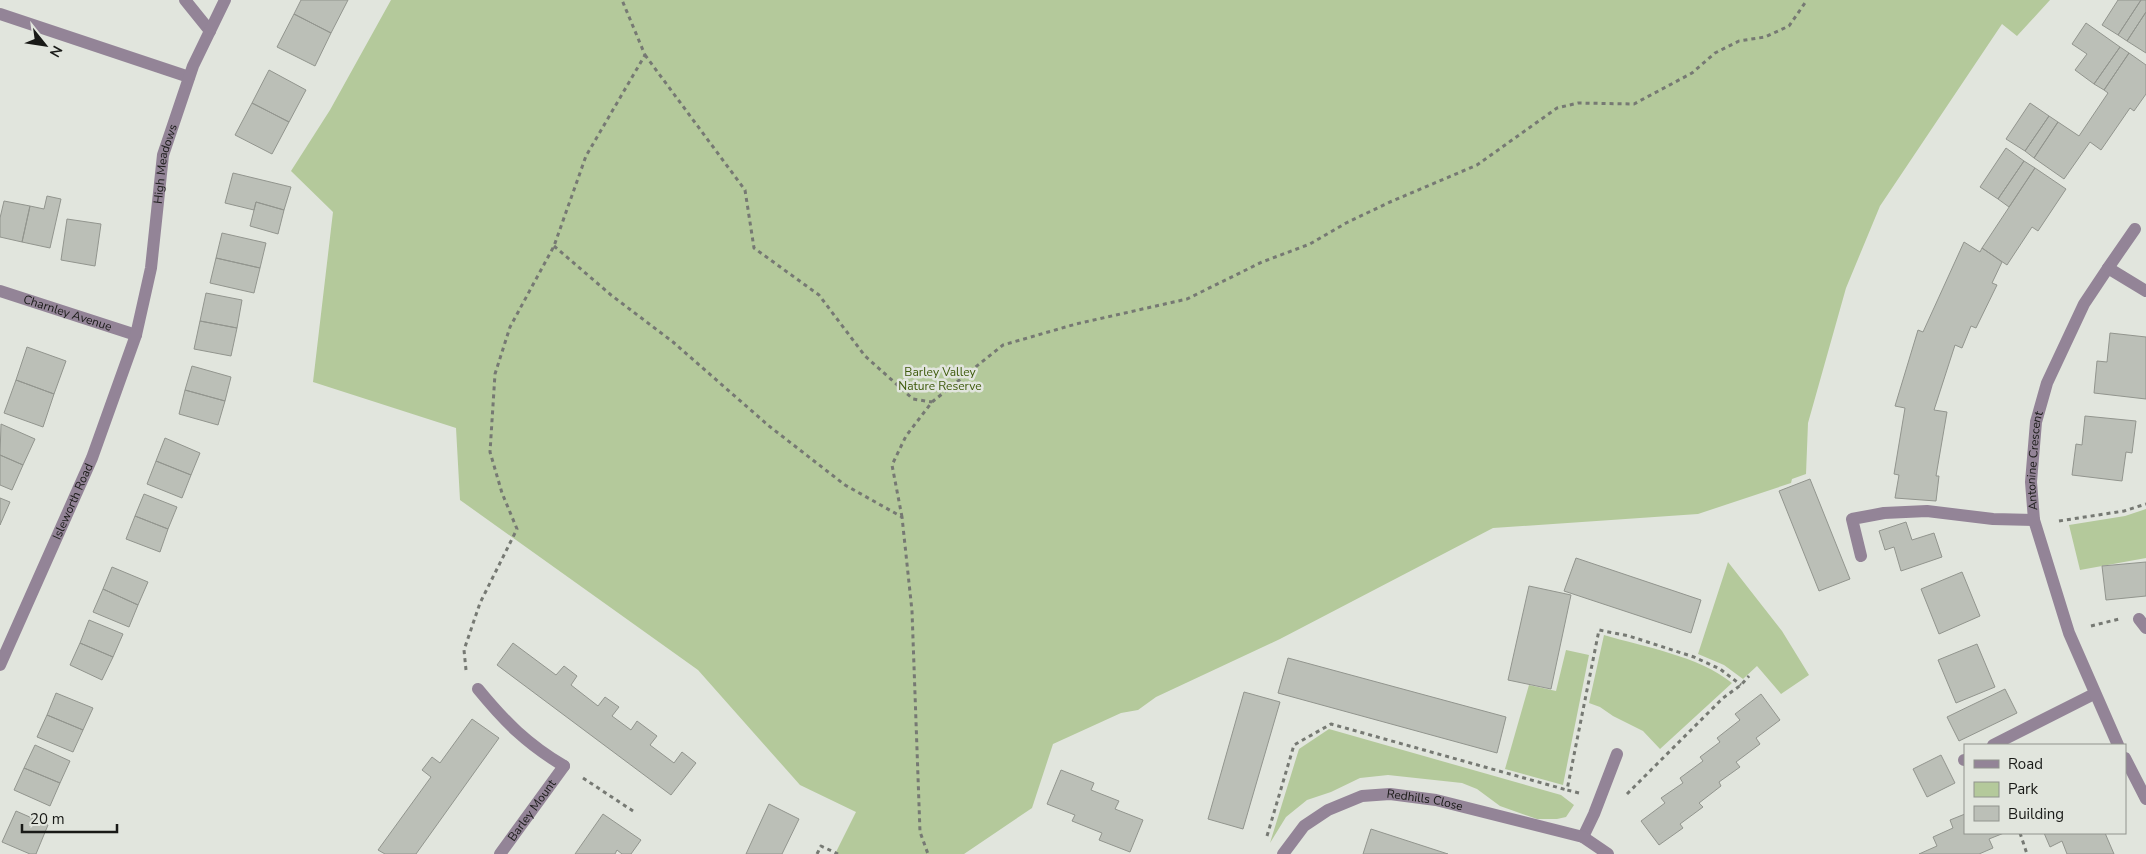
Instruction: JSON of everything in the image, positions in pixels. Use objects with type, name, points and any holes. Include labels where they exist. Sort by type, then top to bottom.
[{"type":"street","points":[[185,0],[210,31]]},
{"type":"street","name":"High Meadows","points":[[136,335],[151,268],[163,155],[189,77],[225,0]]},
{"type":"street","points":[[0,14],[189,77]]},
{"type":"street","name":"Antonine Crescent","points":[[2118,744],[2094,694],[2069,633],[2035,522],[2032,449],[2036,422],[2047,383],[2084,304],[2134,229]]},
{"type":"street","points":[[2108,268],[2146,290]]},
{"type":"street","name":"Charnley Avenue","points":[[0,291],[136,335]]},
{"type":"street","name":"Isleworth Road","points":[[0,665],[92,458],[136,335]]},
{"type":"street","points":[[1861,556],[1852,519],[1884,513],[1927,510],[1994,519],[2035,522]]},
{"type":"street","points":[[478,689],[503,720],[536,750],[564,766]]},
{"type":"street","points":[[1995,744],[2094,694]]},
{"type":"street","points":[[1583,837],[1617,754]]},
{"type":"street","points":[[2126,760],[2146,798]]},
{"type":"street","name":"Barley Mount","points":[[500,854],[564,766]]},
{"type":"street","name":"Redhills Close","points":[[1283,854],[1304,826],[1328,810],[1362,796],[1390,794],[1436,800],[1583,837],[1608,854]]},
{"type":"path","points":[[622,0],[645,55],[745,190],[754,248],[819,295],[865,356],[914,399],[932,402]]},
{"type":"path","points":[[928,854],[920,832],[912,611],[902,517],[892,465],[906,436],[932,402],[1003,345],[1076,324],[1187,299],[1262,262],[1310,244],[1346,223],[1390,202],[1478,165],[1557,108],[1578,103],[1634,104],[1692,73],[1715,54],[1740,41],[1765,37],[1788,26],[1807,0]]},
{"type":"path","points":[[478,689],[466,672],[464,650],[480,603],[517,529],[502,493],[490,452],[495,374],[510,327],[554,246],[586,156],[645,55]]},
{"type":"path","points":[[554,246],[611,295],[673,342],[769,426],[845,485],[902,517]]},
{"type":"path","points":[[2035,522],[2124,511],[2146,504]]},
{"type":"path","points":[[1567,790],[1599,630],[1629,636],[1694,657],[1720,669],[1741,685]]},
{"type":"path","points":[[1266,838],[1294,745],[1331,724],[1618,803],[1723,698],[1741,685],[1749,676]]},
{"type":"path","points":[[564,766],[633,811]]},
{"type":"path","points":[[2020,834],[2027,854]]},
{"type":"path","points":[[817,854],[821,846],[838,854]]},
{"type":"green space","name":"Barley Valley Nature Reserve","points":[[391,0],[2050,0],[2017,36],[2002,24],[1880,206],[1846,288],[1808,423],[1806,474],[1792,479],[1791,483],[1698,514],[1493,528],[1280,639],[1156,697],[1138,710],[1121,713],[1053,744],[1032,808],[964,854],[835,854],[856,812],[800,785],[698,670],[460,500],[456,428],[313,382],[333,212],[291,171],[330,110]]},
{"type":"green space","points":[[2146,509],[2146,558],[2080,570],[2069,525],[2125,516]]},
{"type":"green space","points":[[1728,562],[1782,631],[1809,675],[1781,694],[1757,666],[1743,679],[1724,665],[1698,654]]},
{"type":"green space","points":[[1604,635],[1688,659],[1719,674],[1732,683],[1660,749],[1643,731],[1613,716],[1600,707],[1589,703]]},
{"type":"green space","points":[[1566,650],[1589,655],[1563,785],[1505,769],[1529,685],[1556,691]]},
{"type":"green space","points":[[1329,729],[1561,795],[1574,805],[1566,817],[1537,819],[1500,806],[1477,789],[1462,783],[1388,775],[1360,778],[1331,792],[1307,800],[1286,817],[1270,843],[1299,749]]},
{"type":"building","points":[[301,0],[348,0],[331,33],[294,14]]},
{"type":"building","points":[[2118,0],[2141,0],[2118,35],[2102,25]]},
{"type":"building","points":[[2141,0],[2146,0],[2146,12],[2127,41],[2118,35]]},
{"type":"building","points":[[2146,12],[2146,53],[2127,41]]},
{"type":"building","points":[[294,14],[331,33],[315,66],[277,47]]},
{"type":"building","points":[[2086,23],[2120,47],[2094,84],[2075,70],[2087,54],[2072,44]]},
{"type":"building","points":[[2120,47],[2129,53],[2104,90],[2094,84]]},
{"type":"building","points":[[2129,53],[2146,65],[2146,94],[2134,111],[2130,108],[2101,150],[2090,142],[2064,179],[2034,158],[2058,122],[2079,136],[2108,93],[2104,90]]},
{"type":"building","points":[[269,70],[306,90],[289,122],[252,103]]},
{"type":"building","points":[[252,103],[289,122],[272,154],[235,135]]},
{"type":"building","points":[[2030,103],[2049,116],[2025,151],[2006,139]]},
{"type":"building","points":[[2049,116],[2058,122],[2034,158],[2025,151]]},
{"type":"building","points":[[2006,148],[2024,161],[1998,199],[1980,187]]},
{"type":"building","points":[[2024,161],[2035,168],[2009,207],[1998,199]]},
{"type":"building","points":[[2035,168],[2066,189],[2038,231],[2032,227],[2007,265],[1982,248]]},
{"type":"building","points":[[233,173],[291,187],[284,210],[256,202],[254,210],[225,203]]},
{"type":"building","points":[[47,196],[61,199],[50,248],[22,242],[30,206],[44,209]]},
{"type":"building","points":[[4,201],[30,206],[22,242],[0,237],[0,218]]},
{"type":"building","points":[[256,202],[284,210],[278,234],[250,226]]},
{"type":"building","points":[[67,219],[101,224],[95,266],[61,260]]},
{"type":"building","points":[[222,233],[266,243],[260,268],[216,258]]},
{"type":"building","points":[[1964,242],[1980,252],[1982,248],[2002,262],[1992,283],[1997,285],[1976,328],[1971,326],[1962,348],[1955,345],[1934,410],[1947,412],[1936,476],[1939,476],[1936,501],[1895,498],[1899,475],[1894,474],[1905,408],[1895,406],[1918,330],[1923,332]]},
{"type":"building","points":[[216,258],[260,268],[254,293],[210,283]]},
{"type":"building","points":[[206,293],[242,300],[237,328],[200,321]]},
{"type":"building","points":[[200,321],[237,328],[231,356],[194,349]]},
{"type":"building","points":[[2110,333],[2146,337],[2146,399],[2094,393],[2097,361],[2107,362]]},
{"type":"building","points":[[27,347],[66,361],[54,394],[16,380]]},
{"type":"building","points":[[192,366],[231,377],[225,401],[185,390]]},
{"type":"building","points":[[16,380],[54,394],[43,427],[4,413]]},
{"type":"building","points":[[185,390],[225,401],[218,425],[179,414]]},
{"type":"building","points":[[2085,416],[2136,421],[2132,453],[2126,452],[2122,481],[2072,475],[2076,444],[2082,445]]},
{"type":"building","points":[[1,424],[35,439],[23,465],[0,455]]},
{"type":"building","points":[[165,438],[200,453],[191,475],[156,461]]},
{"type":"building","points":[[0,455],[23,465],[12,490],[0,485]]},
{"type":"building","points":[[156,461],[191,475],[182,498],[147,484]]},
{"type":"building","points":[[1810,479],[1850,579],[1819,591],[1779,491]]},
{"type":"building","points":[[144,494],[177,507],[168,529],[135,516]]},
{"type":"building","points":[[0,498],[10,502],[0,525]]},
{"type":"building","points":[[135,516],[168,529],[160,552],[126,539]]},
{"type":"building","points":[[1906,522],[1912,540],[1934,533],[1942,557],[1901,571],[1894,547],[1885,550],[1879,531]]},
{"type":"building","points":[[1576,558],[1701,600],[1691,633],[1564,591]]},
{"type":"building","points":[[2146,562],[2146,596],[2106,600],[2102,566]]},
{"type":"building","points":[[112,567],[148,582],[138,605],[103,589]]},
{"type":"building","points":[[1962,572],[1980,616],[1939,634],[1921,589]]},
{"type":"building","points":[[1529,586],[1571,595],[1551,689],[1508,680]]},
{"type":"building","points":[[103,589],[138,605],[129,627],[93,612]]},
{"type":"building","points":[[89,620],[123,634],[113,657],[80,643]]},
{"type":"building","points":[[80,643],[113,657],[102,680],[70,665]]},
{"type":"building","points":[[513,643],[556,675],[564,666],[577,676],[571,685],[598,706],[605,697],[619,707],[612,716],[631,730],[637,721],[657,736],[650,745],[674,763],[682,752],[696,763],[671,795],[497,665]]},
{"type":"building","points":[[1977,644],[1995,687],[1956,703],[1938,660]]},
{"type":"building","points":[[1288,658],[1506,717],[1497,753],[1278,693]]},
{"type":"building","points":[[2005,689],[2017,713],[1959,741],[1947,717]]},
{"type":"building","points":[[1244,692],[1280,702],[1243,829],[1208,819]]},
{"type":"building","points":[[56,693],[93,708],[83,730],[47,715]]},
{"type":"building","points":[[1761,694],[1780,720],[1756,738],[1760,744],[1736,762],[1740,767],[1719,782],[1721,786],[1699,803],[1703,807],[1680,824],[1683,828],[1659,845],[1641,821],[1665,803],[1661,798],[1683,783],[1680,778],[1703,761],[1700,757],[1720,742],[1717,738],[1740,720],[1735,714]]},
{"type":"building","points":[[47,715],[83,730],[73,752],[37,737]]},
{"type":"building","points":[[472,719],[499,738],[416,854],[385,854],[378,850],[431,777],[422,770],[432,757],[440,763]]},
{"type":"building","points":[[35,745],[70,761],[60,783],[24,768]]},
{"type":"building","points":[[1941,755],[1955,783],[1927,797],[1913,769]]},
{"type":"building","points":[[24,768],[60,783],[50,806],[14,790]]},
{"type":"building","points":[[1061,770],[1094,783],[1091,790],[1119,801],[1115,809],[1143,820],[1130,852],[1099,840],[1102,833],[1072,821],[1075,815],[1047,804]]},
{"type":"building","points":[[769,804],[799,819],[782,854],[746,854]]},
{"type":"building","points":[[16,811],[48,825],[36,854],[30,854],[2,842]]},
{"type":"building","points":[[603,814],[641,840],[631,854],[622,854],[617,850],[615,854],[575,854]]},
{"type":"building","points":[[1964,814],[1964,834],[2002,834],[1989,839],[1993,848],[1979,854],[1919,854],[1937,846],[1933,837],[1953,828],[1950,820]]},
{"type":"building","points":[[1371,829],[1448,854],[1363,854]]},
{"type":"building","points":[[2044,834],[2105,834],[2114,854],[2067,854],[2062,841],[2050,847]]}]
